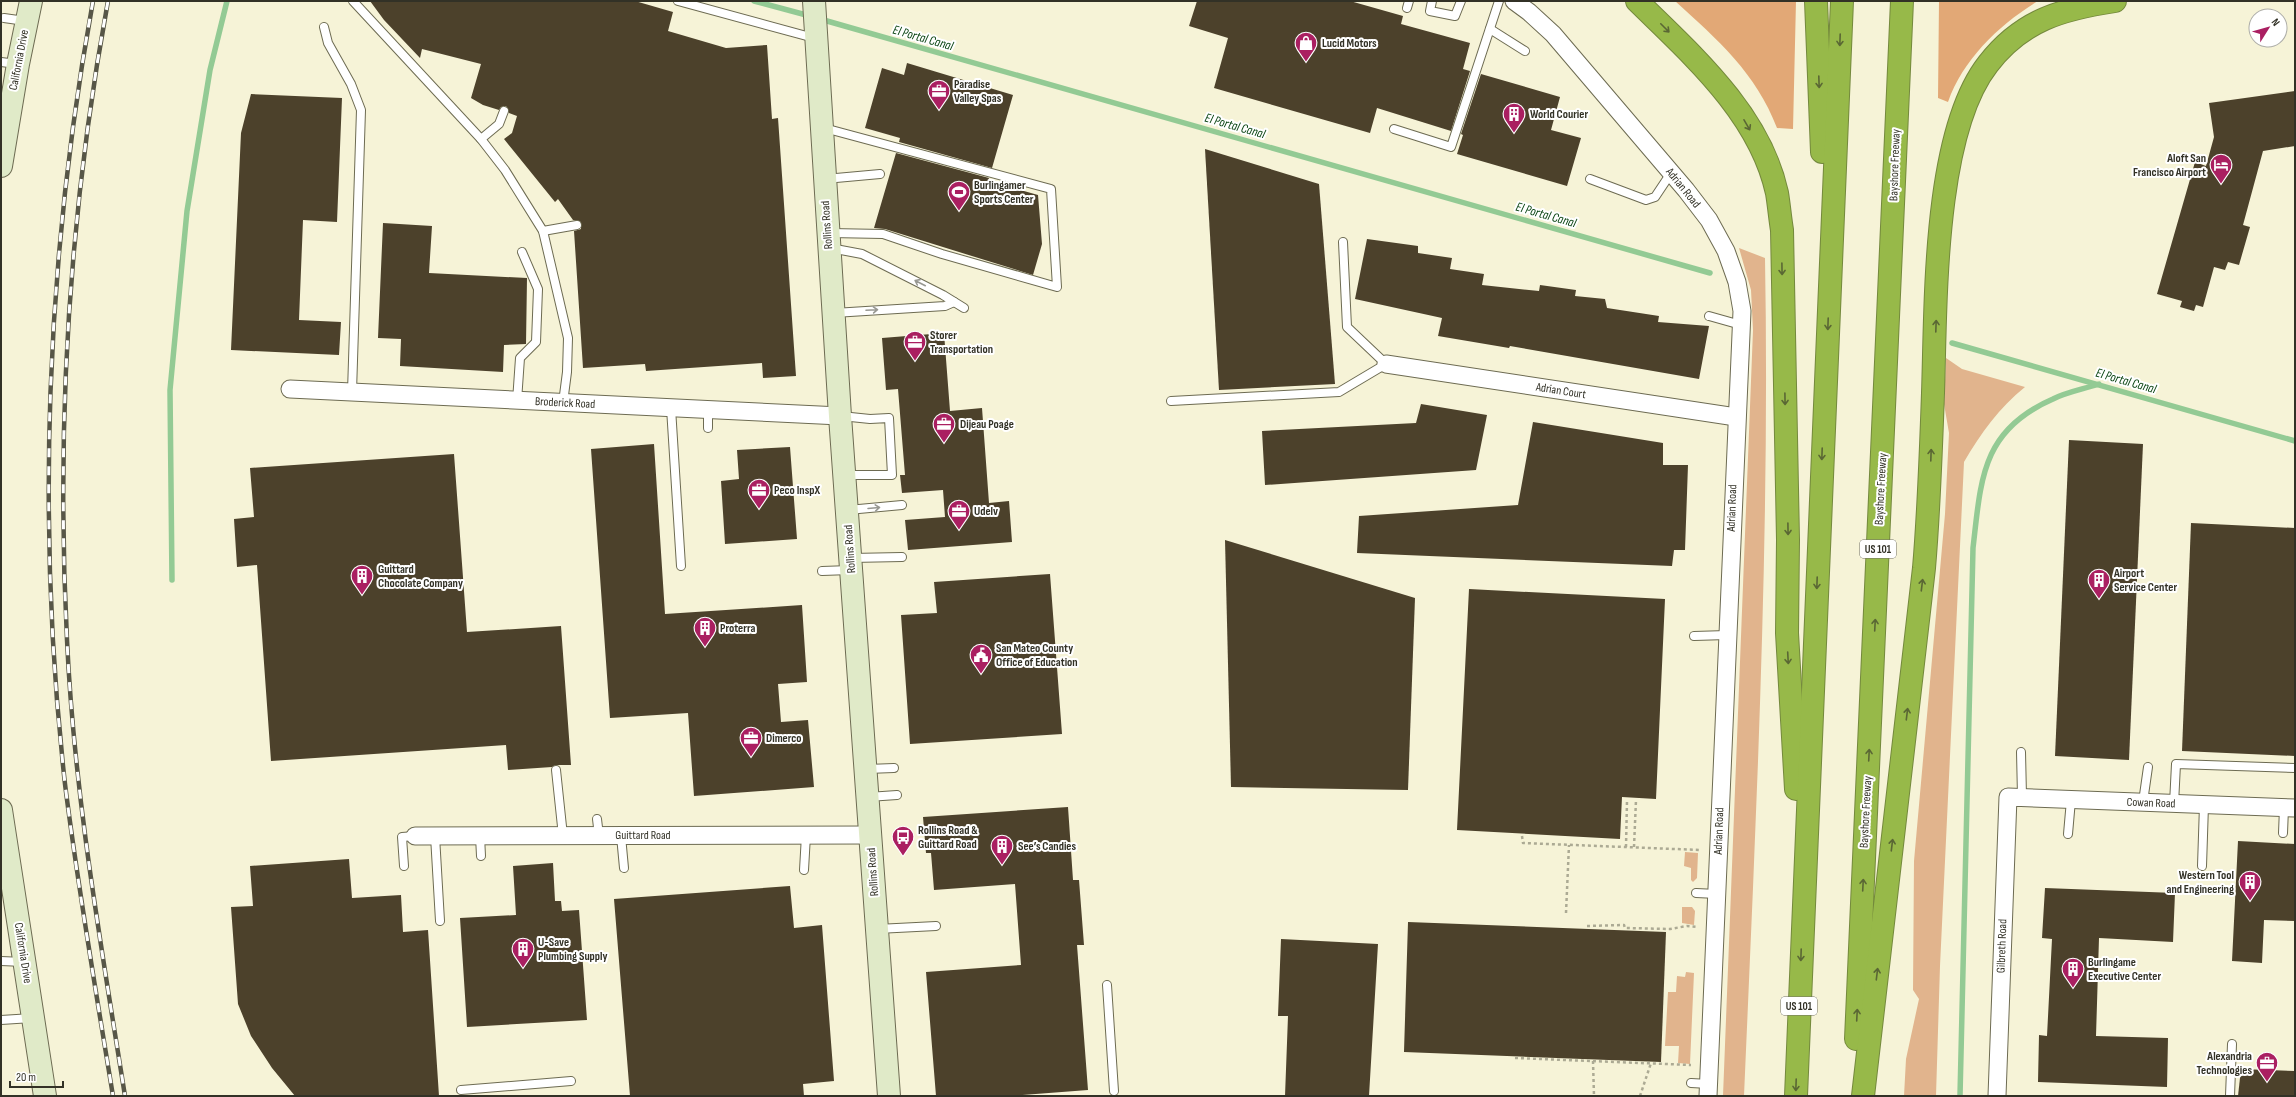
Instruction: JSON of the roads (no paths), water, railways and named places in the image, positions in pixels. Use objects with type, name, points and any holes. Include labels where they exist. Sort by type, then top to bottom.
[{"type":"highway","points":[[1638,1],[1691,53],[1725,92],[1746,122],[1763,155],[1776,192],[1782,230],[1788,540],[1787,633],[1803,916]]},
{"type":"highway","points":[[1816,1],[1829,299]]},
{"type":"highway","name":"US 101","points":[[1796,1096],[1842,1]]},
{"type":"highway","name":"Bayshore Freeway","points":[[1853,1096],[1902,1]]},
{"type":"highway","points":[[1863,1096],[1924,568],[1930,490],[1937,280],[1951,156],[1961,118],[1972,89],[1988,64],[2006,44],[2028,26],[2056,12],[2114,1]]},
{"type":"main road","name":"Rollins Road","points":[[814,2],[824,179],[844,475],[889,1096]]},
{"type":"main road","name":"California Drive","points":[[2,152],[9,63],[28,11]]},
{"type":"main road","name":"California Drive","points":[[1,810],[10,889],[24,962],[45,1096]]},
{"type":"street","name":"Adrian Road","points":[[1514,1],[1529,12],[1553,34],[1671,172],[1709,220],[1726,251],[1737,282],[1742,311],[1736,417],[1708,1090]]},
{"type":"street","name":"Adrian Court","points":[[1386,364],[1736,417]]},
{"type":"street","name":"Broderick Road","points":[[290,389],[671,408],[708,419],[840,416]]},
{"type":"street","name":"Cowan Road","points":[[2015,797],[2289,808]]},
{"type":"street","name":"Gilbreth Road","points":[[1997,1096],[2015,797]]},
{"type":"street","name":"Guittard Road","points":[[415,836],[871,835]]},
{"type":"lane","points":[[353,1],[481,139],[505,170],[544,231],[568,338],[567,372],[563,403]]},
{"type":"lane","points":[[678,1],[815,34]]},
{"type":"lane","points":[[1432,1],[1430,11],[1456,16],[1461,1]]},
{"type":"lane","points":[[1394,129],[1451,147],[1499,1]]},
{"type":"lane","points":[[4,18],[28,11]]},
{"type":"lane","points":[[324,27],[328,43],[351,84],[361,110],[352,392]]},
{"type":"lane","points":[[1490,29],[1525,51]]},
{"type":"lane","points":[[481,139],[499,124],[504,111]]},
{"type":"lane","points":[[821,127],[1051,189],[1057,287],[942,254],[883,234],[828,241]]},
{"type":"lane","points":[[1590,179],[1646,200],[1656,197],[1671,172]]},
{"type":"lane","points":[[824,179],[880,174]]},
{"type":"lane","points":[[544,231],[576,225]]},
{"type":"lane","points":[[828,241],[862,254],[964,308]]},
{"type":"lane","points":[[1171,401],[1339,392],[1386,364],[1347,327],[1343,242]]},
{"type":"lane","points":[[517,401],[520,358],[536,342],[538,304],[538,289],[522,252]]},
{"type":"lane","points":[[833,313],[944,306],[954,302]]},
{"type":"lane","points":[[1709,316],[1741,325]]},
{"type":"lane","points":[[671,408],[681,566]]},
{"type":"lane","points":[[840,416],[870,419],[889,418],[892,475],[844,475]]},
{"type":"lane","points":[[847,510],[902,505]]},
{"type":"lane","points":[[822,572],[851,564],[902,557]]},
{"type":"lane","points":[[1694,636],[1727,636]]},
{"type":"lane","points":[[2015,797],[2022,752]]},
{"type":"lane","points":[[2174,804],[2176,764],[2295,768]]},
{"type":"lane","points":[[2143,802],[2148,767]]},
{"type":"lane","points":[[866,770],[894,768]]},
{"type":"lane","points":[[556,770],[563,836]]},
{"type":"lane","points":[[868,797],[897,795]]},
{"type":"lane","points":[[2068,834],[2071,800]]},
{"type":"lane","points":[[2202,866],[2204,805]]},
{"type":"lane","points":[[2283,833],[2289,808]]},
{"type":"lane","points":[[597,819],[599,836]]},
{"type":"lane","points":[[804,870],[806,835]]},
{"type":"lane","points":[[404,866],[402,837],[415,836]]},
{"type":"lane","points":[[435,836],[440,921]]},
{"type":"lane","points":[[480,836],[480,856]]},
{"type":"lane","points":[[621,836],[624,868]]},
{"type":"lane","points":[[1696,893],[1716,894]]},
{"type":"lane","points":[[877,929],[936,926]]},
{"type":"lane","points":[[1,961],[24,962]]},
{"type":"lane","points":[[1107,985],[1114,1091]]},
{"type":"lane","points":[[1,1020],[33,1018]]},
{"type":"lane","points":[[2230,1096],[2232,1044]]},
{"type":"lane","points":[[461,1090],[571,1080]]},
{"type":"lane","points":[[1691,1083],[1708,1090]]},
{"type":"waterway","points":[[172,580],[170,390],[187,211],[210,70],[227,1]]},
{"type":"waterway","name":"El Portal Canal","points":[[754,1],[810,16]]},
{"type":"waterway","name":"El Portal Canal","points":[[820,19],[1710,273]]},
{"type":"waterway","name":"El Portal Canal","points":[[1952,343],[2295,441]]},
{"type":"waterway","points":[[1960,1096],[1973,548],[1983,479],[1989,460],[1998,442],[2011,426],[2029,412],[2053,399],[2070,392],[2099,384]]},
{"type":"railway","points":[[93,1],[77,98],[65,195],[56,293],[50,392],[49,490],[51,589],[56,687],[65,784],[81,901],[113,1096]]},
{"type":"railway","points":[[108,1],[95,80],[75,239],[65,399],[63,480],[64,560],[71,697],[82,812],[98,926],[125,1096]]},
{"type":"place","name":"Lucid Motors","points":[[1306,62]]},
{"type":"place","name":"Paradise Valley Spas","points":[[939,110]]},
{"type":"place","name":"World Courier","points":[[1514,134]]},
{"type":"place","name":"Aloft San Francisco Airport","points":[[2221,184]]},
{"type":"place","name":"Burlingamer Sports Center","points":[[959,212]]},
{"type":"place","name":"Storer Transportation","points":[[915,362]]},
{"type":"place","name":"Dijeau Poage","points":[[944,444]]},
{"type":"place","name":"Peco InspX","points":[[759,510]]},
{"type":"place","name":"Udelv","points":[[959,530]]},
{"type":"place","name":"Guittard Chocolate Company","points":[[362,596]]},
{"type":"place","name":"Airport Service Center","points":[[2099,600]]},
{"type":"place","name":"Proterra","points":[[705,648]]},
{"type":"place","name":"San Mateo County Office of Education","points":[[981,674]]},
{"type":"place","name":"Dimerco","points":[[751,758]]},
{"type":"place","name":"Rollins Road & Guittard Road","points":[[903,856]]},
{"type":"place","name":"See’s Candies","points":[[1002,866]]},
{"type":"place","name":"Western Tool and Engineering","points":[[2250,902]]},
{"type":"place","name":"U-Save Plumbing Supply","points":[[523,968]]},
{"type":"place","name":"Burlingame Executive Center","points":[[2073,988]]},
{"type":"place","name":"Alexandria Technologies","points":[[2267,1082]]}]
